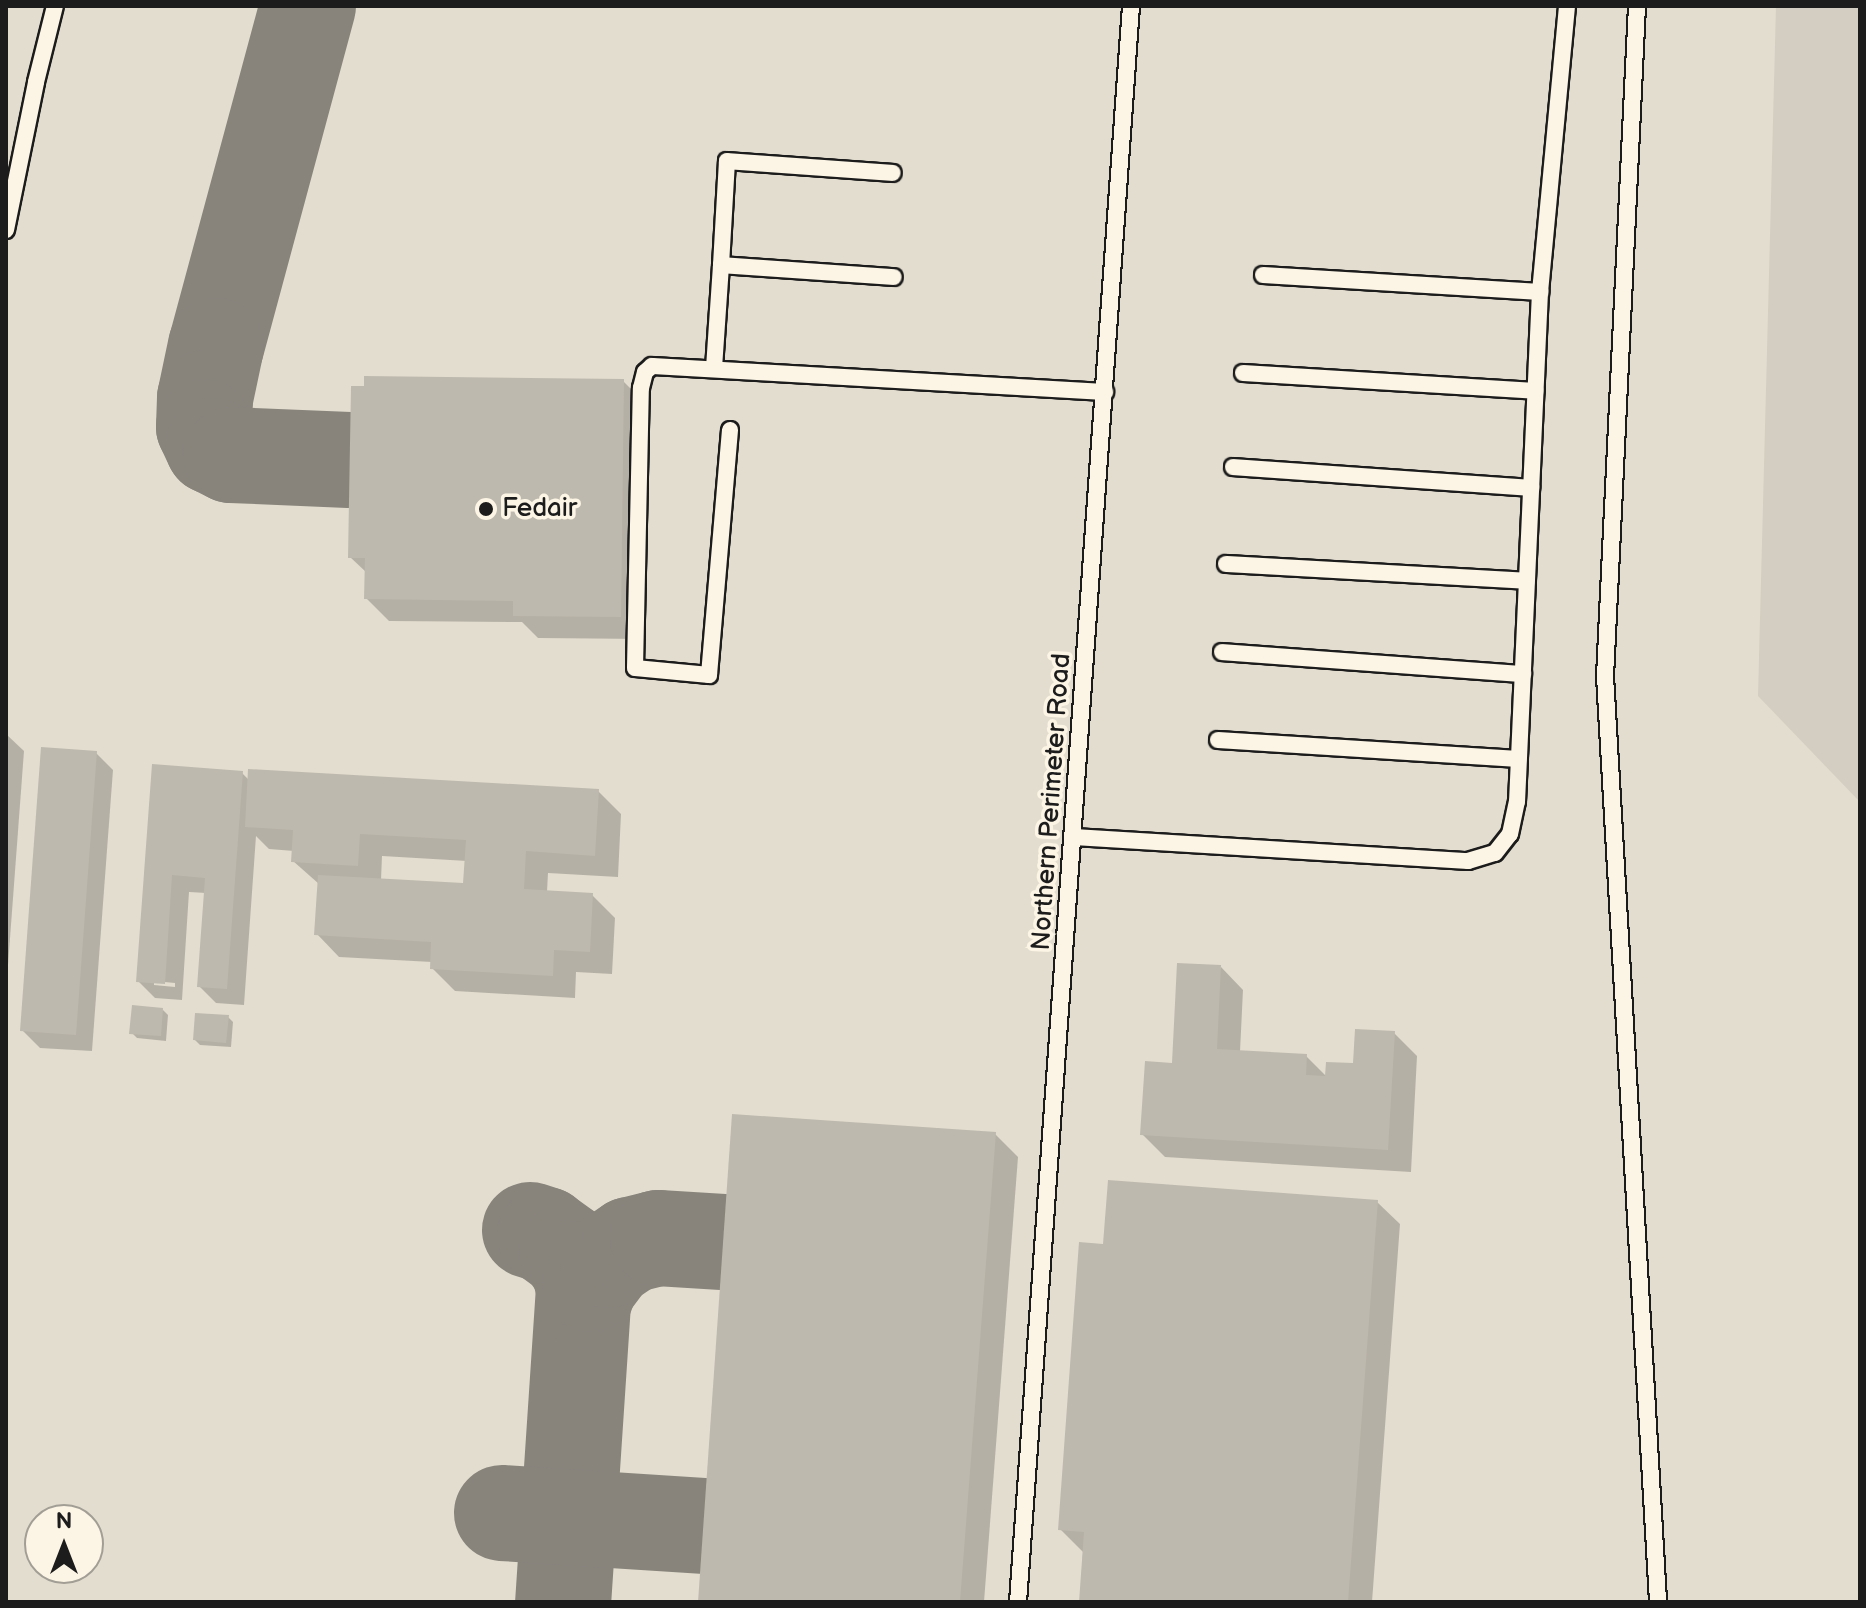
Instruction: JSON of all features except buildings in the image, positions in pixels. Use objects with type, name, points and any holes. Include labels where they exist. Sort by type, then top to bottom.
[{"type":"lane","points":[[6,230],[55,6]]},
{"type":"lane","name":"Northern Perimeter Road","points":[[1018,1602],[1131,6]]},
{"type":"lane","points":[[1074,837],[1476,860],[1495,853],[1510,834],[1517,802],[1540,292],[1567,6]]},
{"type":"lane","points":[[1637,6],[1605,676],[1658,1602]]},
{"type":"lane","points":[[714,368],[727,161],[893,173]]},
{"type":"lane","points":[[721,265],[894,277]]},
{"type":"lane","points":[[1263,275],[1540,292]]},
{"type":"lane","points":[[730,430],[709,675],[635,668],[641,388],[645,372],[652,366],[1105,392]]},
{"type":"lane","points":[[1243,373],[1535,391]]},
{"type":"lane","points":[[1233,467],[1531,488]]},
{"type":"lane","points":[[1226,564],[1527,581]]},
{"type":"lane","points":[[1222,652],[1523,674]]},
{"type":"lane","points":[[1218,740],[1518,759]]},
{"type":"shaded area","points":[[6,6],[1860,6],[1860,1602],[6,1602]]},
{"type":"shaded area","points":[[1776,6],[1860,6],[1860,802],[1758,696]]},
{"type":"taxiway","points":[[308,6],[216,346],[205,398],[204,427],[213,446],[231,455],[349,460]]},
{"type":"taxiway","points":[[530,1230],[545,1235],[567,1251],[579,1269],[584,1288],[563,1602]]},
{"type":"taxiway","points":[[584,1300],[590,1284],[608,1260],[630,1245],[658,1238],[723,1242]]},
{"type":"taxiway","points":[[502,1513],[703,1526]]},
{"type":"place","name":"Fedair","points":[[486,509]]}]
